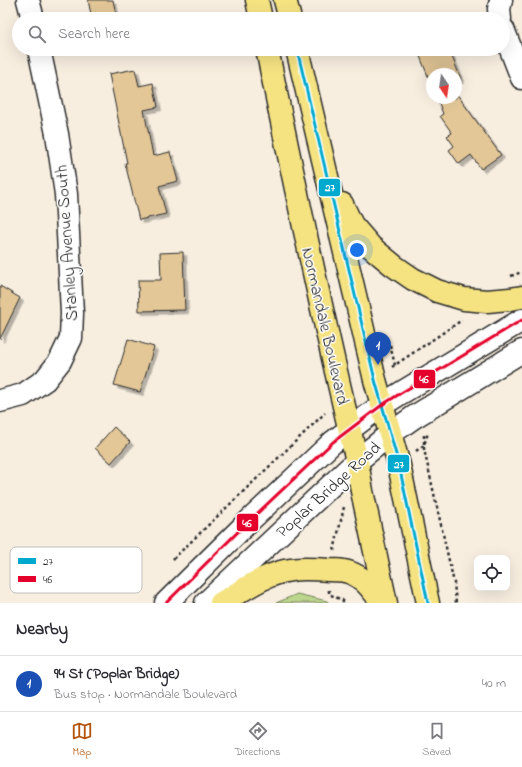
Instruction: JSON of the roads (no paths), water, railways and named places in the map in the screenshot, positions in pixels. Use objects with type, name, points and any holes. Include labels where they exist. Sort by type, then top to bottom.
[{"type":"main road","points":[[257,0],[260,12]]},
{"type":"main road","points":[[285,0],[288,12]]},
{"type":"main road","name":"Normandale Boulevard","points":[[268,56],[292,171],[341,435],[357,461],[386,603]]},
{"type":"main road","name":"Normandale Boulevard","points":[[299,56],[382,405],[399,465],[428,603]]},
{"type":"main road","points":[[325,165],[352,225],[374,250],[413,279],[437,291],[464,299],[510,300],[522,297]]},
{"type":"main road","points":[[222,603],[253,584],[276,573],[290,570],[345,571],[362,579],[382,603]]},
{"type":"street","points":[[28,0],[31,12]]},
{"type":"street","points":[[499,12],[501,0]]},
{"type":"street","points":[[510,47],[522,78]]},
{"type":"street","name":"Stanley Avenue South","points":[[0,401],[23,395],[45,380],[60,362],[71,338],[72,313],[66,194],[57,134],[40,56]]},
{"type":"street","name":"Poplar Bridge Road","points":[[166,603],[241,529],[341,435],[382,405],[522,320]]},
{"type":"street","name":"Poplar Bridge Road","points":[[206,603],[357,461],[390,434],[421,424],[522,351]]},
{"type":"place","name":"94 St (Poplar Bridge)","points":[[378,365]]}]
